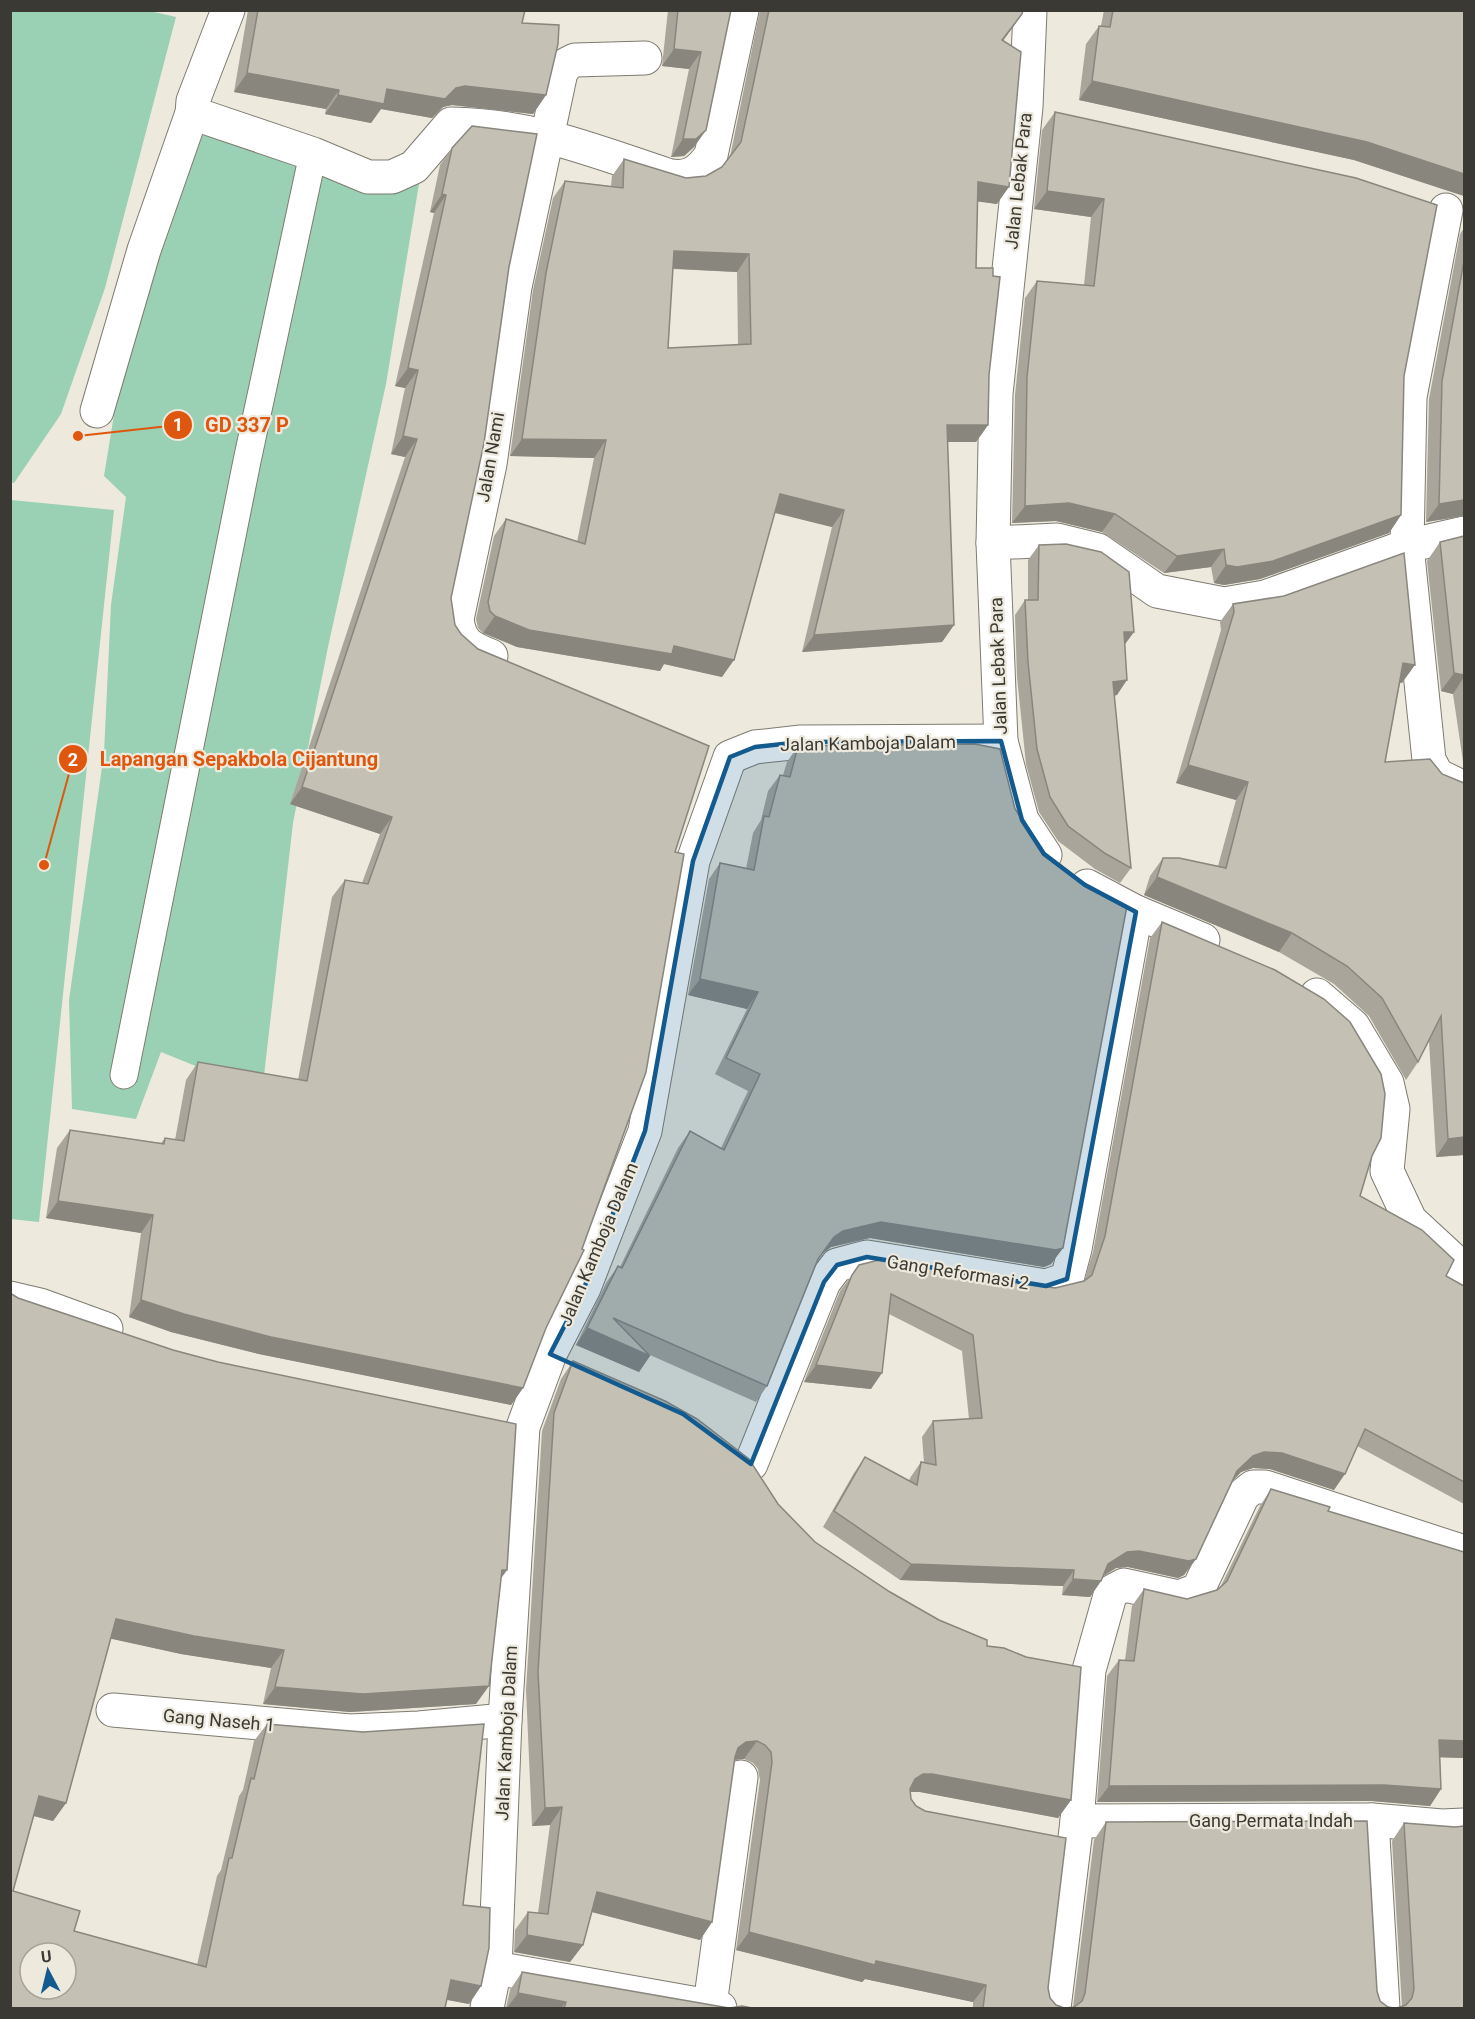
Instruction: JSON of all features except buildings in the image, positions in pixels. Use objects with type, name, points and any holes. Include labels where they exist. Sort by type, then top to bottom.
[{"type":"street","points":[[192,113],[313,154],[368,177],[392,177],[414,167],[451,124],[488,125],[550,135],[667,176],[685,177],[700,170],[711,155],[742,10]]},
{"type":"street","name":"Jalan Lebak Para","points":[[1030,10],[1026,107],[996,394],[993,543],[1001,741],[1022,820],[1044,854],[1085,885],[1136,912],[1230,951]]},
{"type":"street","points":[[98,411],[144,250],[192,113],[193,101],[223,12]]},
{"type":"street","name":"Jalan Nami","points":[[516,667],[464,642],[459,633],[457,619],[490,464],[515,287],[550,135],[561,72],[567,64],[575,60],[645,57]]},
{"type":"street","points":[[1026,107],[1060,115]]},
{"type":"street","points":[[1413,200],[1455,213],[1410,397],[1407,546],[1429,760],[1437,775],[1464,788]]},
{"type":"street","points":[[993,543],[1056,540],[1098,550],[1157,591],[1224,604],[1265,597],[1407,546],[1464,533]]},
{"type":"street","name":"Jalan Kamboja Dalam","points":[[487,2008],[495,1968],[505,1720],[523,1427],[562,1359],[584,1288],[645,1131],[693,861],[730,757],[755,747],[801,741],[1001,741]]},
{"type":"street","points":[[698,743],[730,757]]},
{"type":"street","name":"Gang Reformasi 2","points":[[724,1443],[759,1478],[824,1282],[837,1265],[867,1257],[1047,1286],[1067,1279],[1075,1249],[1136,912]]},
{"type":"street","points":[[1289,979],[1324,1000],[1353,1026],[1387,1083],[1393,1109],[1387,1171],[1410,1220],[1464,1270]]},
{"type":"street","points":[[10,1298],[40,1305],[133,1338]]},
{"type":"street","points":[[489,1420],[523,1427]]},
{"type":"street","points":[[1054,2008],[1076,1829],[1075,1668],[1111,1592],[1125,1585],[1179,1597],[1198,1590],[1243,1495],[1253,1487],[1264,1487],[1464,1552]]},
{"type":"street","name":"Gang Naseh 1","points":[[113,1710],[350,1731],[505,1720]]},
{"type":"street","points":[[495,1968],[715,2007],[741,1777]]},
{"type":"street","points":[[1372,1820],[1383,2008]]},
{"type":"street","name":"Gang Permata Indah","points":[[1042,1836],[1076,1829],[1372,1820],[1442,1826],[1464,1825]]},
{"type":"lane","points":[[124,1075],[247,461],[313,154]]},
{"type":"highlighted area","points":[[1001,741],[1022,820],[1044,854],[1085,885],[1136,912],[1067,1279],[1046,1286],[867,1257],[837,1265],[824,1282],[751,1464],[683,1414],[550,1354],[584,1288],[645,1131],[693,861],[730,757],[755,747],[801,742]]},
{"type":"green space","points":[[145,10],[176,17],[105,288],[61,414],[14,483],[11,482],[11,11]]},
{"type":"green space","points":[[195,127],[419,184],[386,384],[328,647],[293,823],[262,1093],[161,1052],[136,1119],[72,1109],[69,1000],[104,753],[111,605],[126,497],[104,476],[120,378]]},
{"type":"green space","points":[[11,500],[114,510],[39,1222],[10,1219]]},
{"type":"place","name":"GD 337 P","points":[[78,436]]},
{"type":"place","name":"Lapangan Sepakbola Cijantung","points":[[44,865]]}]
